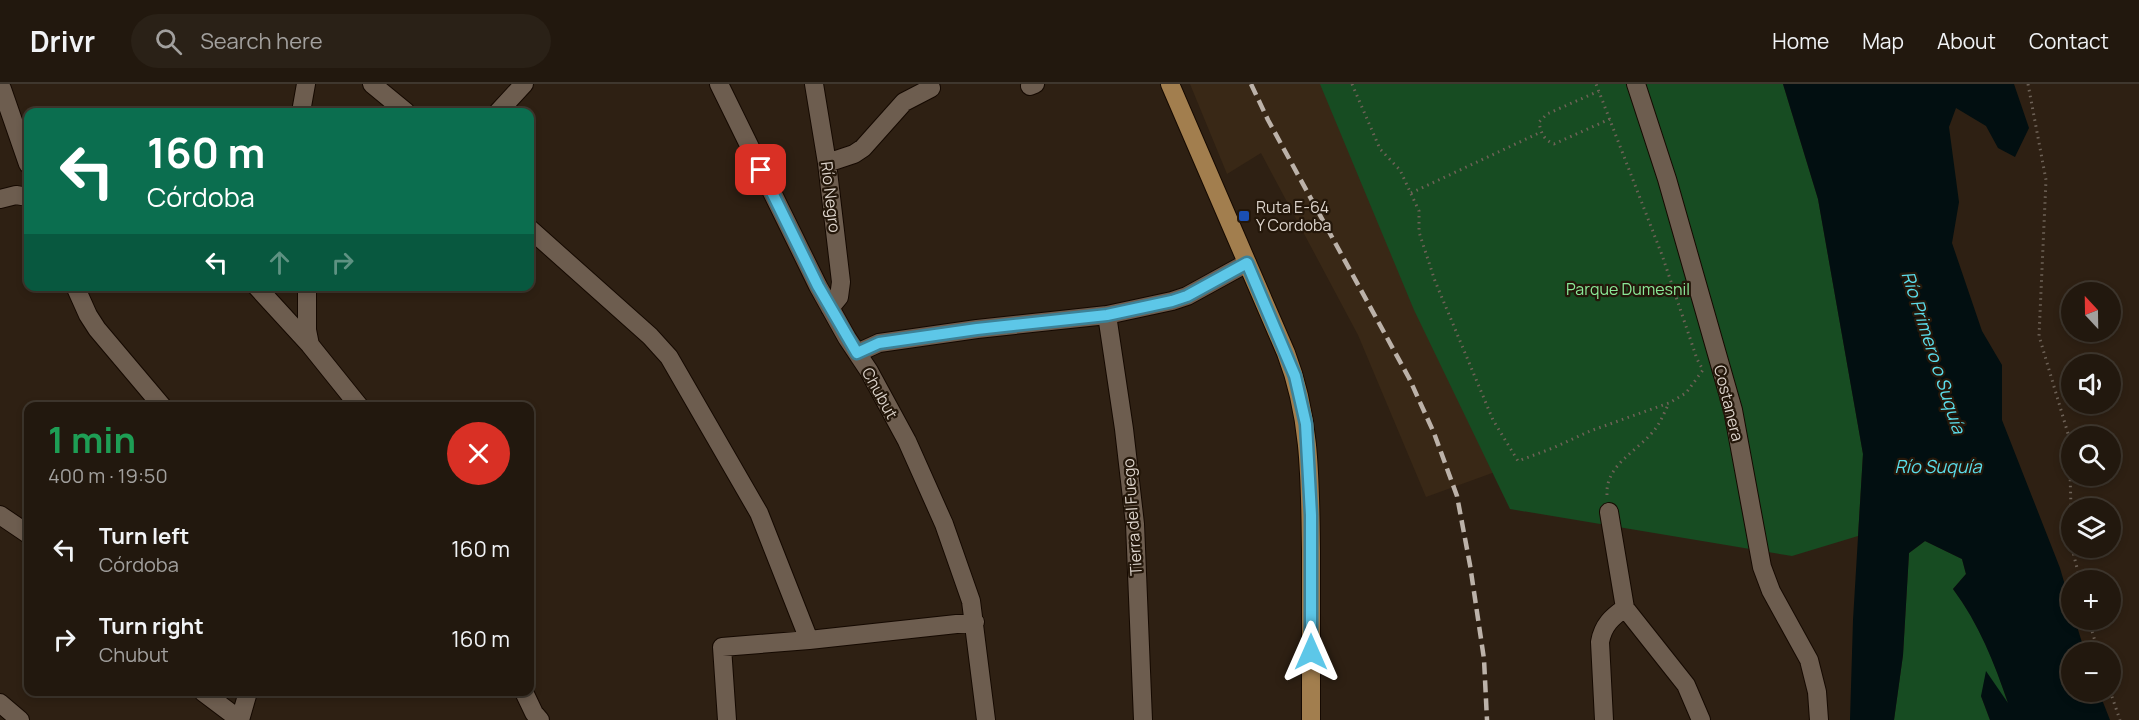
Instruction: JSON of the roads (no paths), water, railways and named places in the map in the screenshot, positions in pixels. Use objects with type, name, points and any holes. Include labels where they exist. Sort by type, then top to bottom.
[{"type":"main road","points":[[1170,84],[1295,376],[1306,424],[1311,515],[1311,720]]},
{"type":"street","points":[[302,108],[306,84]]},
{"type":"street","points":[[372,84],[401,108]]},
{"type":"street","points":[[502,108],[524,84]]},
{"type":"street","name":"Chubut","points":[[719,84],[830,308],[907,441],[934,499],[966,583],[975,622],[986,720]]},
{"type":"street","name":"Río Negro","points":[[814,84],[827,163],[841,282],[838,297],[830,308]]},
{"type":"street","name":"Costanera","points":[[1636,84],[1667,179],[1734,410],[1762,567],[1772,591],[1809,660],[1817,692],[1820,720]]},
{"type":"street","points":[[827,163],[854,154],[863,148],[904,102],[931,88]]},
{"type":"street","points":[[2,89],[24,152]]},
{"type":"street","points":[[0,199],[24,196]]},
{"type":"street","points":[[534,233],[650,336],[669,357],[759,513],[809,640]]},
{"type":"street","points":[[857,353],[879,343],[977,329],[1107,315],[1172,301],[1187,296],[1247,263]]},
{"type":"street","points":[[77,291],[97,329],[159,402]]},
{"type":"street","points":[[261,291],[310,345],[355,402]]},
{"type":"street","points":[[308,291],[307,330],[310,345]]},
{"type":"street","name":"Tierra del Fuego","points":[[1107,315],[1134,513],[1143,720]]},
{"type":"street","points":[[1609,512],[1626,608],[1686,685],[1701,720]]},
{"type":"street","points":[[0,515],[24,531]]},
{"type":"street","points":[[1604,720],[1600,642],[1602,631],[1610,619],[1626,608]]},
{"type":"street","points":[[727,720],[722,647],[975,622]]},
{"type":"street","points":[[208,696],[240,720],[247,696]]},
{"type":"street","points":[[526,696],[540,720]]},
{"type":"water","name":"Río Suquía","points":[[1783,84],[2014,84],[2029,128],[2015,157],[1998,148],[1986,126],[1956,108],[1949,127],[1959,202],[1952,243],[1982,331],[2002,365],[2002,420],[2061,571],[2061,630],[2078,630],[2082,642],[2061,642],[2061,702],[2103,702],[2110,720],[1990,720],[1981,696],[1986,671],[2008,703],[1985,644],[1971,616],[1953,589],[1966,574],[1962,559],[1925,541],[1909,553],[1903,655],[1894,720],[1850,720],[1853,620],[1863,454],[1818,199]]},
{"type":"railway","points":[[1251,84],[1268,120],[1409,378],[1434,433],[1457,496],[1470,565],[1484,659],[1487,720]]},
{"type":"place","name":"Ruta E-64 Y Cordoba","points":[[1244,216]]},
{"type":"park label","name":"Parque Dumesnil","points":[[1628,289]]},
{"type":"water label","name":"Río Primero o Suquía","points":[[1934,352]]}]
